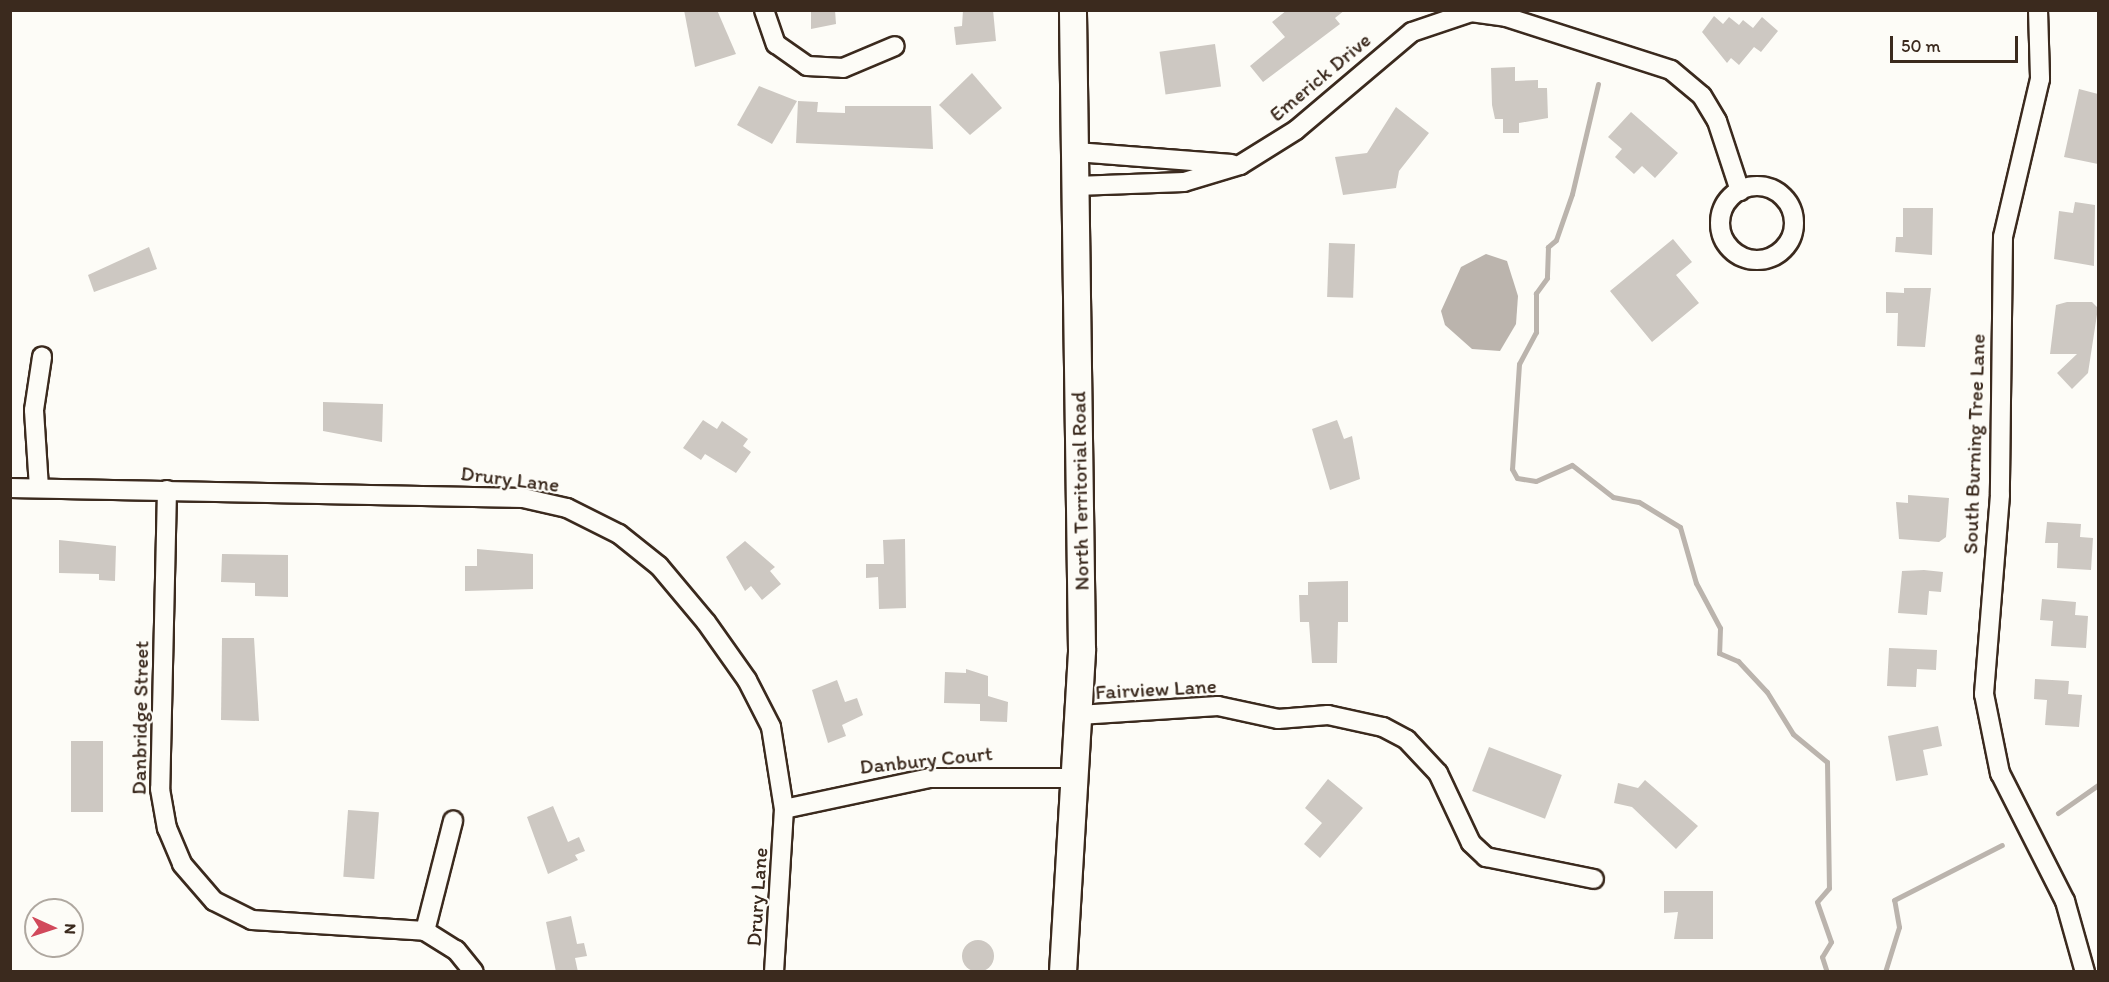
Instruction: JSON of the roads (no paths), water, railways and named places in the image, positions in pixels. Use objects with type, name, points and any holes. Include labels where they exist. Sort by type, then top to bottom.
[{"type":"main road","name":"North Territorial Road","points":[[1063,972],[1079,715],[1073,10]]},
{"type":"street","points":[[764,10],[776,44],[807,66],[843,68],[895,46]]},
{"type":"street","name":"South Burning Tree Lane","points":[[2038,10],[2040,78],[2003,237],[2000,495],[1984,677],[1990,741],[2000,773],[2065,901],[2085,972]]},
{"type":"street","name":"Emerick Drive","points":[[1076,186],[1184,182],[1240,165],[1296,130],[1412,32],[1471,12],[1506,17],[1671,70],[1702,96],[1717,121],[1740,191]]},
{"type":"street","points":[[1076,152],[1240,165]]},
{"type":"street","points":[[1771,189],[1789,204],[1791,238],[1775,255],[1751,260],[1734,252],[1723,237],[1722,213],[1740,191],[1771,189]]},
{"type":"street","points":[[39,488],[34,410],[42,357]]},
{"type":"street","name":"Drury Lane","points":[[10,488],[523,498],[567,508],[603,524],[659,566],[747,680],[771,727],[784,809],[774,972]]},
{"type":"street","name":"Danbridge Street","points":[[167,490],[160,789],[166,828],[182,864],[214,901],[252,920],[425,932],[456,950],[474,972]]},
{"type":"street","name":"Fairview Lane","points":[[1079,715],[1218,706],[1278,719],[1328,715],[1383,727],[1407,740],[1438,773],[1471,843],[1486,856],[1594,879]]},
{"type":"street","name":"Danbury Court","points":[[784,809],[930,778],[1076,778]]},
{"type":"street","points":[[425,932],[453,821]]},
{"type":"waterway","points":[[1598,84],[1572,194],[1556,240],[1548,247],[1547,278],[1536,293],[1536,332],[1519,364],[1512,469],[1517,478],[1536,481],[1572,465],[1613,497],[1639,502],[1680,527],[1696,583],[1720,628],[1719,653],[1738,661],[1767,692],[1793,734],[1827,762],[1829,888],[1817,902],[1831,942],[1822,957],[1827,972]]},
{"type":"waterway","points":[[2058,813],[2098,785]]},
{"type":"waterway","points":[[1885,972],[1899,927],[1894,900],[2002,845]]}]
